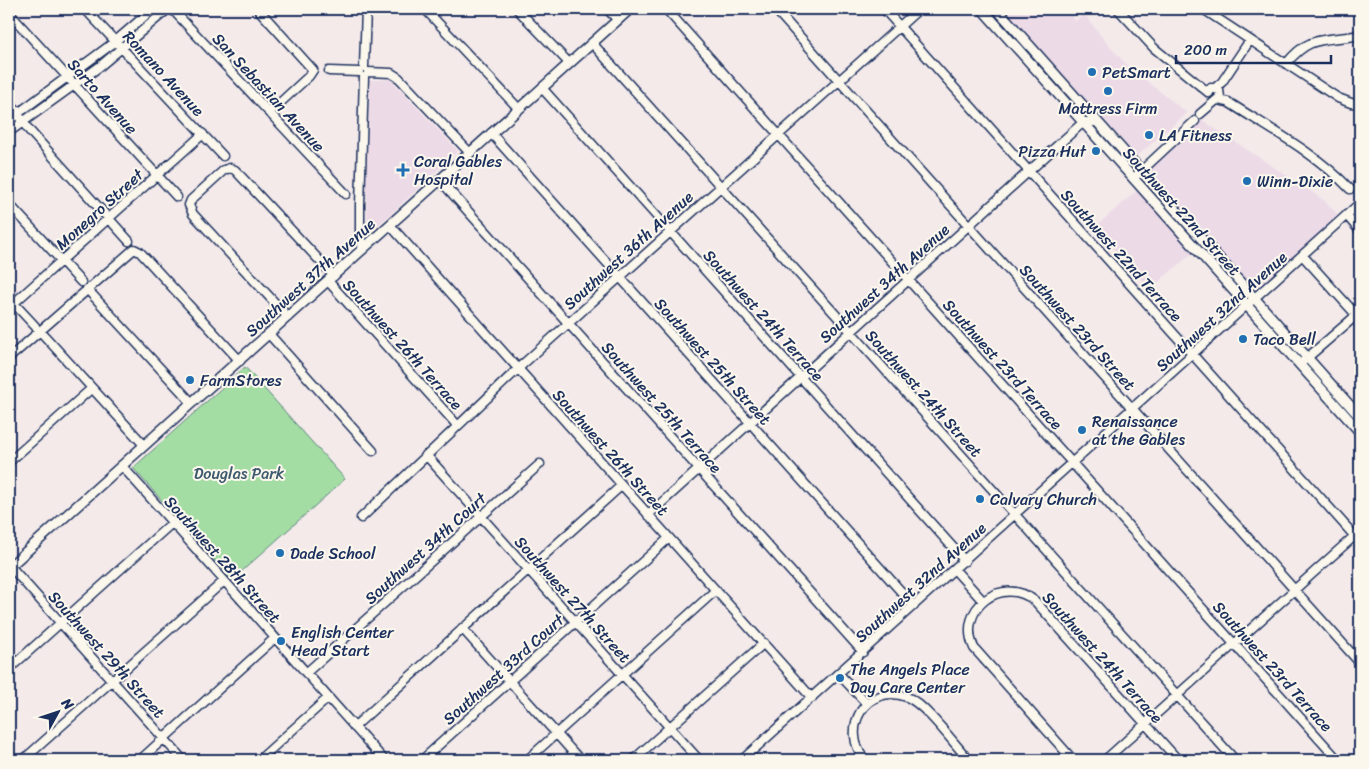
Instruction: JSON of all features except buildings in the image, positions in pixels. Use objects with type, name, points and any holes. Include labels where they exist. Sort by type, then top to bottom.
[{"type":"main road","name":"Southwest 37th Avenue","points":[[9,567],[630,9]]},
{"type":"main road","name":"Southwest 22nd Street","points":[[982,9],[1360,432]]},
{"type":"main road","name":"Southwest 22nd Street","points":[[997,9],[1360,417]]},
{"type":"main road","points":[[1168,218],[1178,212]]},
{"type":"street","name":"Romano Avenue","points":[[85,9],[223,156]]},
{"type":"street","points":[[9,120],[116,42],[153,9]]},
{"type":"street","points":[[9,132],[74,86],[170,9]]},
{"type":"street","name":"San Sebastian Avenue","points":[[170,9],[346,194]]},
{"type":"street","points":[[258,9],[313,70],[269,113]]},
{"type":"street","points":[[363,249],[360,237],[360,205],[366,9]]},
{"type":"street","points":[[425,9],[519,109]]},
{"type":"street","points":[[517,9],[569,64]]},
{"type":"street","points":[[607,9],[618,20]]},
{"type":"street","name":"Southwest 23rd Terrace","points":[[666,9],[1338,760]]},
{"type":"street","name":"Southwest 23rd Street","points":[[775,9],[1360,663]]},
{"type":"street","name":"Southwest 22nd Terrace","points":[[884,9],[1193,355],[1358,536]]},
{"type":"street","name":"Southwest 36th Avenue","points":[[361,518],[457,425],[568,322],[838,79],[919,9]]},
{"type":"street","points":[[1118,9],[1154,48],[1202,86],[1316,159],[1350,189]]},
{"type":"street","points":[[1203,9],[1213,12],[1250,40],[1342,100],[1359,104]]},
{"type":"street","name":"Sarto Avenue","points":[[9,13],[177,197]]},
{"type":"street","points":[[1286,64],[1298,50],[1309,42],[1360,35]]},
{"type":"street","points":[[1200,114],[1250,40]]},
{"type":"street","name":"Southwest 24th Street","points":[[592,43],[1235,760]]},
{"type":"street","points":[[329,71],[364,72],[396,76],[470,153]]},
{"type":"street","name":"Southwest 24th Terrace","points":[[542,88],[965,561]]},
{"type":"street","points":[[9,100],[24,122],[129,241]]},
{"type":"street","points":[[1134,180],[1140,170],[1195,121]]},
{"type":"street","points":[[1083,123],[1097,122]]},
{"type":"street","name":"Southwest 34th Avenue","points":[[648,514],[1083,123]]},
{"type":"street","name":"Southwest 25th Street","points":[[491,133],[914,606]]},
{"type":"street","name":"Monegro Street","points":[[12,300],[62,261],[203,134]]},
{"type":"street","name":"Southwest 26th Terrace","points":[[288,317],[193,214],[189,205],[191,200],[222,172],[230,168],[238,172],[457,425]]},
{"type":"street","name":"Southwest 25th Terrace","points":[[440,180],[863,652]]},
{"type":"street","name":"Southwest 32nd Avenue","points":[[742,760],[1256,299],[1360,203]]},
{"type":"street","points":[[9,204],[81,282]]},
{"type":"street","points":[[1347,216],[1360,230]]},
{"type":"street","name":"Southwest 26th Street","points":[[390,225],[812,698]]},
{"type":"street","points":[[9,358],[37,328],[134,249],[140,252],[240,361]]},
{"type":"street","points":[[1300,364],[1359,315],[1303,256]]},
{"type":"street","points":[[87,289],[192,403]]},
{"type":"street","points":[[12,300],[144,445]]},
{"type":"street","points":[[269,334],[373,451]]},
{"type":"street","points":[[9,462],[92,388]]},
{"type":"street","name":"Southwest 27th Street","points":[[426,455],[699,760]]},
{"type":"street","name":"Southwest 34th Court","points":[[306,673],[540,464]]},
{"type":"street","name":"Southwest 28th Street","points":[[122,466],[384,760]]},
{"type":"street","points":[[354,727],[622,485]]},
{"type":"street","points":[[9,669],[172,523]]},
{"type":"street","points":[[1105,760],[1358,536]]},
{"type":"street","name":"Southwest 33rd Court","points":[[422,760],[669,538]]},
{"type":"street","name":"Southwest 29th Street","points":[[9,567],[183,760]]},
{"type":"street","points":[[955,570],[983,601],[974,612],[971,621],[970,634],[974,648],[1073,760]]},
{"type":"street","points":[[23,760],[224,580]]},
{"type":"street","points":[[527,760],[716,590]]},
{"type":"street","name":"Southwest 24th Terrace","points":[[983,601],[995,593],[1009,591],[1022,593],[1032,599],[1178,760]]},
{"type":"street","points":[[462,628],[580,760]]},
{"type":"street","points":[[140,760],[275,638]]},
{"type":"street","points":[[633,760],[764,643]]},
{"type":"street","points":[[838,674],[867,704]]},
{"type":"street","points":[[865,760],[856,746],[854,730],[858,716],[867,704],[886,695],[899,695],[911,699],[921,707],[969,760]]},
{"type":"street","points":[[259,760],[328,698]]},
{"type":"street","points":[[267,753],[273,760]]},
{"type":"shaded area","points":[[1002,9],[1067,9],[1075,21],[1073,23],[1084,14],[1109,46],[1130,68],[1187,113],[1137,156]]},
{"type":"shaded area","name":"Coral Gables Hospital","points":[[370,80],[391,80],[458,151],[393,212],[372,230],[368,231],[366,188]]},
{"type":"shaded area","points":[[1202,120],[1325,201],[1339,216],[1256,291],[1209,239],[1150,289],[1094,228],[1153,177],[1148,170]]},
{"type":"green space","name":"Douglas Park","points":[[245,367],[345,479],[232,580],[133,468]]},
{"type":"place","name":"PetSmart","points":[[1092,72]]},
{"type":"place","name":"Mattress Firm","points":[[1108,91]]},
{"type":"place","name":"LA Fitness","points":[[1149,135]]},
{"type":"place","name":"Pizza Hut","points":[[1096,151]]},
{"type":"place","name":"Coral Gables Hospital","points":[[403,170]]},
{"type":"place","name":"Winn-Dixie","points":[[1247,181]]},
{"type":"place","name":"Taco Bell","points":[[1243,339]]},
{"type":"place","name":"FarmStores","points":[[190,380]]},
{"type":"place","name":"Renaissance at the Gables","points":[[1082,430]]},
{"type":"place","name":"Calvary Church","points":[[980,499]]},
{"type":"place","name":"Dade School","points":[[280,553]]},
{"type":"place","name":"English Center Head Start","points":[[281,641]]},
{"type":"place","name":"The Angels Place Day Care Center","points":[[840,678]]}]
